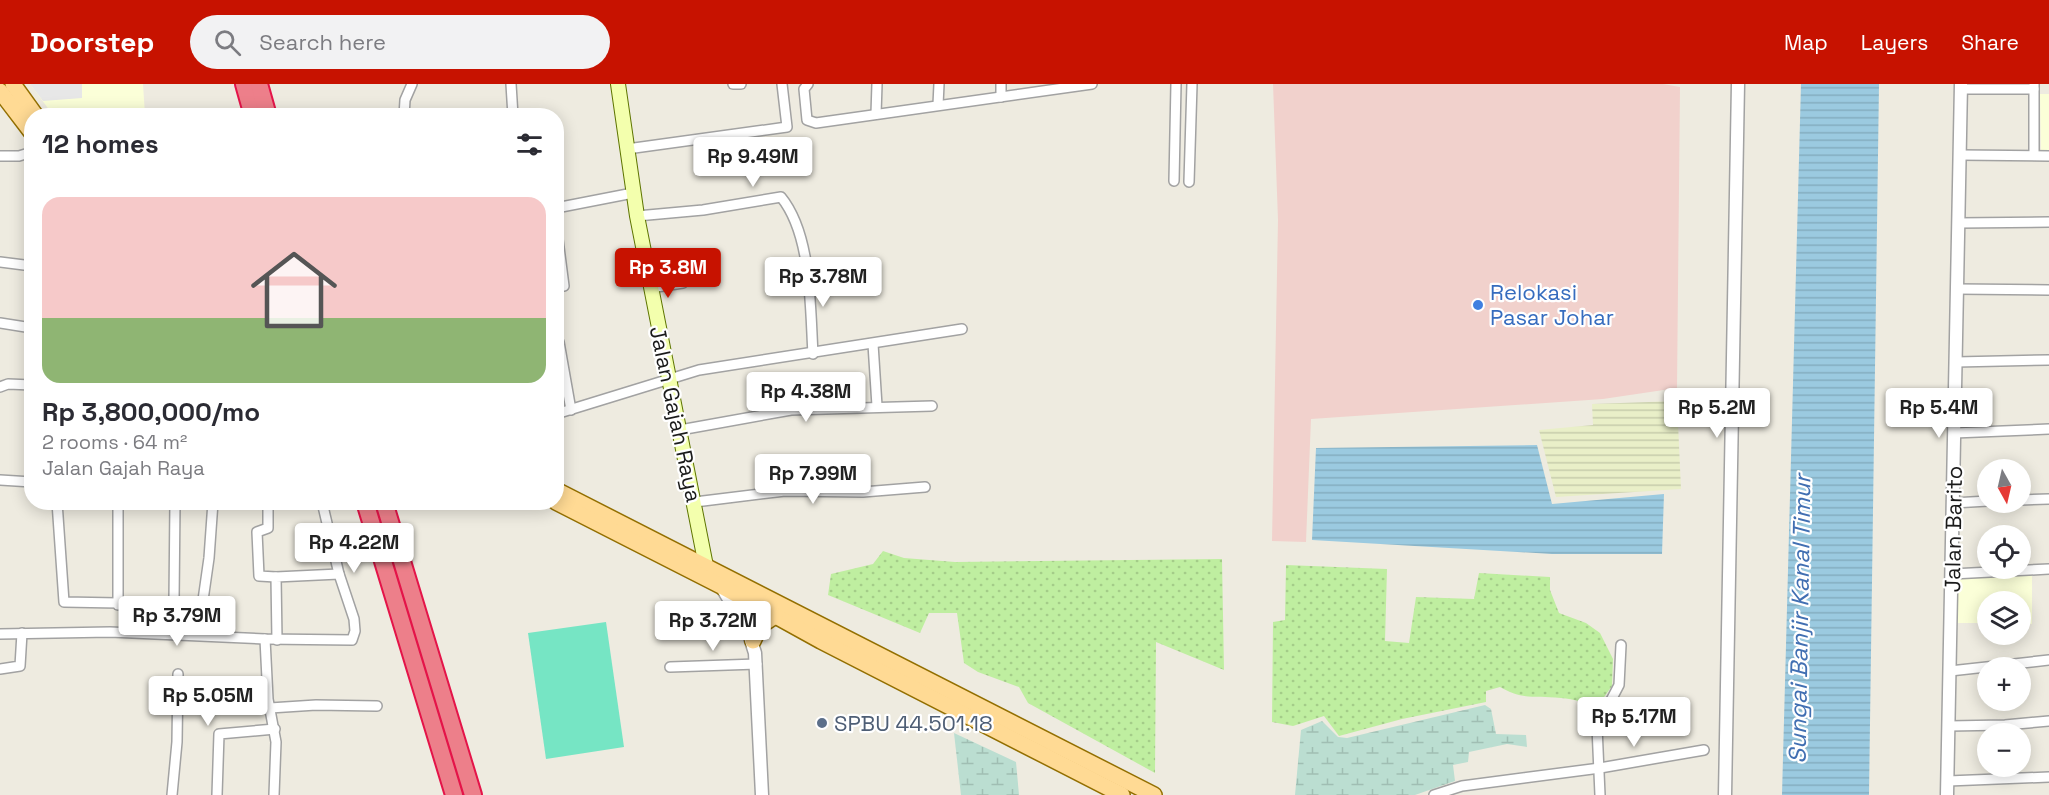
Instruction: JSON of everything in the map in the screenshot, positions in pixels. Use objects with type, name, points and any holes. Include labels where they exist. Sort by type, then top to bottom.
[{"type":"highway","points":[[244,84],[251,108]]},
{"type":"highway","points":[[259,84],[266,108]]},
{"type":"highway","points":[[367,510],[454,795]]},
{"type":"highway","points":[[386,510],[473,795]]},
{"type":"main road","points":[[14,84],[30,108]]},
{"type":"main road","name":"Jalan Gajah Raya","points":[[618,84],[645,262],[695,502],[706,566]]},
{"type":"main road","points":[[0,91],[24,122]]},
{"type":"main road","points":[[564,494],[1154,795]]},
{"type":"main road","points":[[564,506],[1122,795]]},
{"type":"main road","points":[[753,641],[760,626],[775,616]]},
{"type":"street","points":[[404,108],[405,100],[412,84]]},
{"type":"street","points":[[511,84],[512,108]]},
{"type":"street","points":[[733,84],[741,84]]},
{"type":"street","points":[[627,149],[787,127],[782,84]]},
{"type":"street","points":[[808,84],[804,89],[810,122],[1001,97],[1061,86],[1092,84]]},
{"type":"street","points":[[876,114],[877,84]]},
{"type":"street","points":[[938,105],[939,84]]},
{"type":"street","points":[[1001,84],[1001,97]]},
{"type":"street","points":[[1174,181],[1176,84]]},
{"type":"street","points":[[1189,182],[1192,84]]},
{"type":"street","points":[[1725,795],[1738,84]]},
{"type":"street","points":[[1961,86],[2034,87],[2034,155]]},
{"type":"street","name":"Jalan Barito","points":[[1947,795],[1961,86]]},
{"type":"street","points":[[0,156],[24,154]]},
{"type":"street","points":[[1960,155],[2049,156]]},
{"type":"street","points":[[564,206],[633,193]]},
{"type":"street","points":[[637,216],[704,210],[781,197],[800,238],[807,265],[813,354]]},
{"type":"street","points":[[1959,223],[2049,222]]},
{"type":"street","points":[[645,262],[699,255]]},
{"type":"street","points":[[0,262],[24,265]]},
{"type":"street","points":[[650,288],[683,283]]},
{"type":"street","points":[[1958,289],[2049,290]]},
{"type":"street","points":[[0,323],[24,327]]},
{"type":"street","points":[[564,412],[710,368],[813,354],[962,329]]},
{"type":"street","points":[[873,344],[877,406]]},
{"type":"street","points":[[1956,362],[2049,360]]},
{"type":"street","points":[[564,370],[571,410]]},
{"type":"street","points":[[0,387],[8,384],[24,385]]},
{"type":"street","points":[[680,430],[790,410],[932,406]]},
{"type":"street","points":[[1954,433],[2049,429]]},
{"type":"street","points":[[0,480],[24,482]]},
{"type":"street","points":[[695,502],[785,491],[863,492],[925,487]]},
{"type":"street","points":[[2031,500],[2049,499]]},
{"type":"street","points":[[1953,503],[1977,502]]},
{"type":"street","points":[[58,510],[64,602],[118,605],[172,604],[174,601],[175,510]]},
{"type":"street","points":[[118,510],[118,605]]},
{"type":"street","points":[[198,635],[209,558],[212,510]]},
{"type":"street","points":[[268,510],[268,528],[257,532],[259,576],[339,574]]},
{"type":"street","points":[[0,634],[198,635],[277,640],[352,640],[355,632],[354,619],[339,574],[324,510]]},
{"type":"street","points":[[706,566],[722,586],[753,641],[757,664],[762,795]]},
{"type":"street","points":[[1952,574],[2049,569]]},
{"type":"street","points":[[276,577],[277,640]]},
{"type":"street","points":[[0,669],[20,666],[22,633]]},
{"type":"street","points":[[265,639],[270,708],[275,729],[274,795]]},
{"type":"street","points":[[1600,795],[1597,727],[1619,684],[1621,645]]},
{"type":"street","points":[[1950,671],[2049,660]]},
{"type":"street","points":[[670,667],[757,664]]},
{"type":"street","points":[[172,795],[177,742],[178,674]]},
{"type":"street","points":[[270,708],[377,706]]},
{"type":"street","points":[[1949,726],[2049,721]]},
{"type":"street","points":[[217,795],[219,734],[275,729]]},
{"type":"street","points":[[1434,795],[1462,786],[1600,768],[1704,750]]},
{"type":"street","points":[[1948,781],[2049,777]]},
{"type":"shaded area","points":[[30,84],[143,84],[145,108],[48,108]]},
{"type":"shaded area","points":[[30,84],[82,84],[82,98],[43,101]]},
{"type":"shaded area","name":"Relokasi Pasar Johar","points":[[1273,84],[1663,84],[1680,87],[1677,388],[1603,399],[1311,419],[1306,542],[1272,541],[1278,220]]},
{"type":"shaded area","points":[[2040,94],[2049,94],[2049,154],[2041,154]]},
{"type":"shaded area","points":[[1677,401],[1681,489],[1556,497],[1539,430],[1593,425],[1592,404]]},
{"type":"shaded area","points":[[2031,571],[2032,624],[2031,591],[1977,591],[1977,623],[1957,623],[1957,576],[1977,575],[1977,579],[2031,579]]},
{"type":"green space","points":[[883,551],[904,558],[955,562],[1222,559],[1224,670],[1156,642],[1155,773],[1028,703],[1019,687],[978,672],[964,663],[957,613],[929,613],[920,633],[828,595],[831,574],[873,564]]},
{"type":"green space","points":[[1286,565],[1387,569],[1385,641],[1409,643],[1416,597],[1474,599],[1479,573],[1550,577],[1550,590],[1559,613],[1586,623],[1600,633],[1613,659],[1612,686],[1599,704],[1561,698],[1523,696],[1500,687],[1486,691],[1486,702],[1402,719],[1339,736],[1324,716],[1293,726],[1272,722],[1273,622],[1285,620]]},
{"type":"green space","points":[[606,622],[624,747],[546,759],[528,633]]},
{"type":"green space","points":[[1485,705],[1491,709],[1496,734],[1526,735],[1527,747],[1507,744],[1469,752],[1468,762],[1453,765],[1455,781],[1415,795],[1295,795],[1301,730],[1322,721],[1338,737],[1347,738]]},
{"type":"green space","points":[[954,733],[1016,762],[1019,795],[961,795]]},
{"type":"water","name":"Sungai Banjir Kanal Timur","points":[[1801,84],[1879,84],[1869,795],[1782,795]]},
{"type":"water","points":[[1537,445],[1552,504],[1664,494],[1662,554],[1552,554],[1312,540],[1316,448]]},
{"type":"place","name":"Relokasi Pasar Johar","points":[[1478,305]]},
{"type":"place","name":"SPBU 44.501.18","points":[[822,723]]}]
